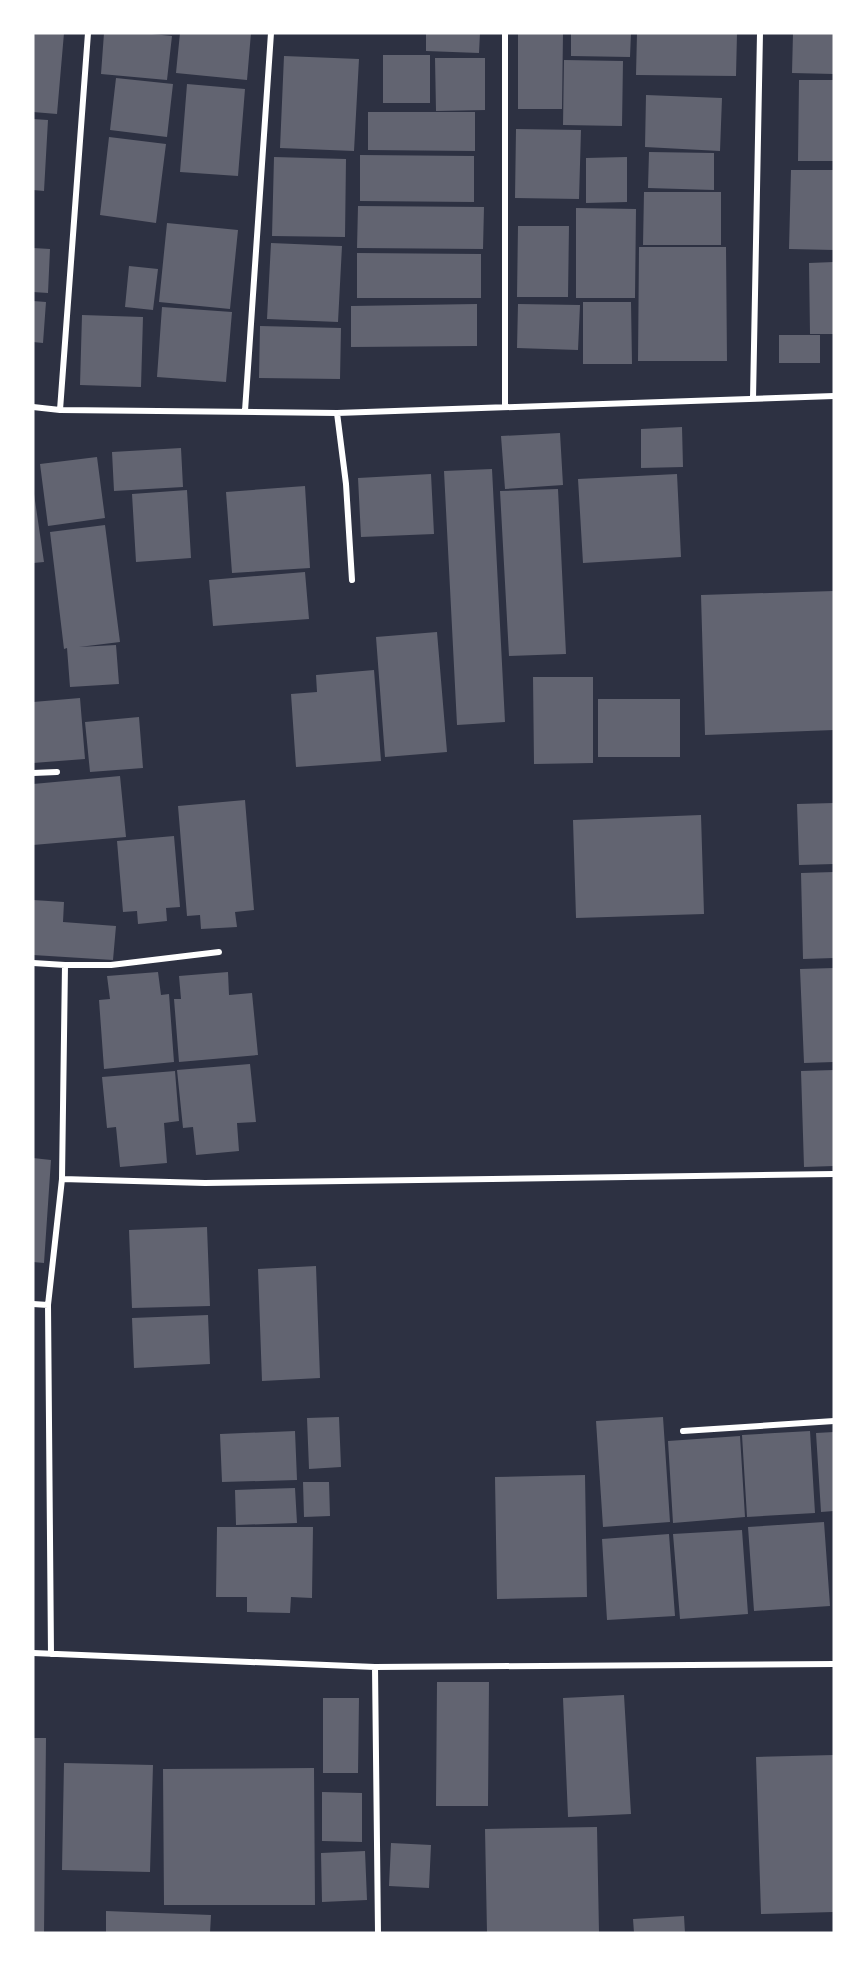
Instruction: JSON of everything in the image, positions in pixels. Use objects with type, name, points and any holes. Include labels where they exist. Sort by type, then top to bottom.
[{"type":"street","points":[[60,410],[88,33]]},
{"type":"street","points":[[245,411],[271,33]]},
{"type":"street","points":[[505,33],[505,407]]},
{"type":"street","points":[[753,399],[760,33]]},
{"type":"street","points":[[33,407],[60,410],[337,413],[834,396]]},
{"type":"street","points":[[337,413],[346,484],[352,580]]},
{"type":"street","points":[[33,773],[57,772]]},
{"type":"street","points":[[33,963],[111,964],[219,952]]},
{"type":"street","points":[[51,1654],[48,1305],[62,1179],[65,965]]},
{"type":"street","points":[[62,1179],[205,1183],[834,1174]]},
{"type":"street","points":[[33,1304],[48,1305]]},
{"type":"street","points":[[683,1431],[834,1422]]},
{"type":"street","points":[[33,1653],[375,1667],[834,1664]]},
{"type":"street","points":[[375,1667],[378,1933]]},
{"type":"building","points":[[33,33],[64,33],[57,114],[33,112]]},
{"type":"building","points":[[104,33],[172,36],[167,80],[101,74]]},
{"type":"building","points":[[180,33],[251,33],[247,80],[176,73]]},
{"type":"building","points":[[426,33],[480,33],[479,53],[426,51]]},
{"type":"building","points":[[518,33],[563,33],[562,109],[518,109]]},
{"type":"building","points":[[571,33],[631,33],[630,57],[571,56]]},
{"type":"building","points":[[637,33],[737,33],[736,76],[636,75]]},
{"type":"building","points":[[793,33],[834,33],[834,74],[792,73]]},
{"type":"building","points":[[383,55],[430,55],[430,103],[383,103]]},
{"type":"building","points":[[284,56],[359,59],[354,151],[280,148]]},
{"type":"building","points":[[435,58],[485,58],[485,110],[436,111]]},
{"type":"building","points":[[564,60],[623,61],[622,126],[563,125]]},
{"type":"building","points":[[116,78],[173,84],[167,137],[110,130]]},
{"type":"building","points":[[799,80],[834,80],[834,161],[798,161]]},
{"type":"building","points":[[187,84],[245,89],[238,176],[180,172]]},
{"type":"building","points":[[646,95],[722,98],[720,151],[645,147]]},
{"type":"building","points":[[368,112],[475,112],[475,151],[368,150]]},
{"type":"building","points":[[33,119],[48,120],[44,191],[33,190]]},
{"type":"building","points":[[516,129],[581,130],[579,199],[515,198]]},
{"type":"building","points":[[109,137],[166,144],[156,223],[100,215]]},
{"type":"building","points":[[649,152],[714,153],[714,190],[648,188]]},
{"type":"building","points":[[360,155],[474,156],[474,202],[360,201]]},
{"type":"building","points":[[274,157],[346,159],[345,237],[272,236]]},
{"type":"building","points":[[627,157],[627,202],[586,203],[586,158]]},
{"type":"building","points":[[791,170],[834,170],[834,250],[789,249]]},
{"type":"building","points":[[644,192],[721,192],[721,245],[643,245]]},
{"type":"building","points":[[358,206],[484,207],[483,249],[357,248]]},
{"type":"building","points":[[576,208],[636,209],[635,298],[576,298]]},
{"type":"building","points":[[167,223],[238,230],[230,309],[159,302]]},
{"type":"building","points":[[518,226],[569,226],[568,297],[517,297]]},
{"type":"building","points":[[271,243],[342,246],[338,322],[267,319]]},
{"type":"building","points":[[639,247],[726,247],[727,361],[638,361]]},
{"type":"building","points":[[33,248],[50,249],[48,293],[33,292]]},
{"type":"building","points":[[357,253],[481,254],[481,298],[357,298]]},
{"type":"building","points":[[834,262],[834,334],[810,334],[809,263]]},
{"type":"building","points":[[129,266],[158,269],[153,310],[125,307]]},
{"type":"building","points":[[33,301],[46,302],[43,343],[33,342]]},
{"type":"building","points":[[583,302],[631,302],[632,364],[583,364]]},
{"type":"building","points":[[477,304],[477,346],[351,347],[351,306]]},
{"type":"building","points":[[518,304],[580,305],[578,350],[517,348]]},
{"type":"building","points":[[162,307],[232,312],[226,382],[157,377]]},
{"type":"building","points":[[82,315],[143,317],[141,387],[80,385]]},
{"type":"building","points":[[260,326],[341,328],[340,379],[259,378]]},
{"type":"building","points":[[779,335],[820,335],[820,363],[779,363]]},
{"type":"building","points":[[682,427],[683,467],[641,468],[641,429]]},
{"type":"building","points":[[560,433],[563,485],[505,489],[501,436]]},
{"type":"building","points":[[181,448],[183,487],[114,491],[112,452]]},
{"type":"building","points":[[97,457],[105,518],[48,526],[40,464]]},
{"type":"building","points":[[492,469],[505,722],[457,725],[444,471]]},
{"type":"building","points":[[431,474],[434,534],[361,537],[358,478]]},
{"type":"building","points":[[677,474],[681,557],[583,563],[578,479]]},
{"type":"building","points":[[305,486],[310,568],[232,573],[226,492]]},
{"type":"building","points":[[33,487],[44,562],[33,563]]},
{"type":"building","points":[[558,489],[566,654],[509,656],[500,491]]},
{"type":"building","points":[[187,490],[191,558],[136,562],[132,494]]},
{"type":"building","points":[[105,525],[120,642],[79,647],[116,645],[119,684],[70,687],[67,648],[64,649],[50,532]]},
{"type":"building","points":[[305,572],[309,619],[213,626],[209,580]]},
{"type":"building","points":[[834,591],[834,730],[705,735],[701,595]]},
{"type":"building","points":[[437,632],[447,752],[385,757],[376,637]]},
{"type":"building","points":[[374,670],[381,761],[296,767],[291,694],[317,692],[316,675]]},
{"type":"building","points":[[533,677],[593,677],[593,763],[534,764]]},
{"type":"building","points":[[80,698],[85,759],[33,763],[33,702]]},
{"type":"building","points":[[598,699],[680,699],[680,757],[598,757]]},
{"type":"building","points":[[139,717],[143,768],[90,772],[85,722]]},
{"type":"building","points":[[120,776],[126,837],[33,845],[33,784]]},
{"type":"building","points":[[245,800],[254,910],[235,912],[237,927],[201,929],[200,915],[187,916],[178,806]]},
{"type":"building","points":[[834,803],[834,864],[799,865],[797,804]]},
{"type":"building","points":[[701,815],[704,914],[576,918],[573,820]]},
{"type":"building","points":[[174,836],[180,907],[166,908],[167,921],[138,924],[137,911],[123,912],[117,841]]},
{"type":"building","points":[[834,872],[834,958],[803,959],[801,873]]},
{"type":"building","points":[[33,900],[64,902],[63,922],[116,926],[113,960],[33,955]]},
{"type":"building","points":[[834,968],[834,1062],[804,1063],[800,969]]},
{"type":"building","points":[[158,972],[161,995],[169,994],[174,1062],[104,1069],[99,1000],[110,999],[107,976]]},
{"type":"building","points":[[228,972],[229,995],[252,993],[258,1055],[179,1062],[174,999],[181,999],[179,976]]},
{"type":"building","points":[[250,1064],[256,1122],[237,1123],[239,1151],[196,1155],[193,1127],[183,1128],[177,1070]]},
{"type":"building","points":[[834,1070],[834,1166],[804,1167],[801,1071]]},
{"type":"building","points":[[175,1071],[179,1121],[164,1123],[167,1163],[120,1167],[116,1127],[107,1128],[102,1077]]},
{"type":"building","points":[[33,1158],[51,1160],[44,1263],[33,1262]]},
{"type":"building","points":[[207,1227],[210,1306],[132,1308],[129,1230]]},
{"type":"building","points":[[316,1266],[320,1378],[262,1381],[258,1269]]},
{"type":"building","points":[[208,1315],[210,1364],[134,1368],[132,1318]]},
{"type":"building","points":[[339,1417],[341,1467],[309,1469],[307,1418]]},
{"type":"building","points":[[663,1417],[670,1522],[603,1527],[596,1421]]},
{"type":"building","points":[[295,1431],[297,1480],[222,1482],[220,1434]]},
{"type":"building","points":[[810,1431],[815,1513],[747,1517],[742,1435]]},
{"type":"building","points":[[834,1432],[834,1511],[821,1512],[816,1433]]},
{"type":"building","points":[[740,1436],[745,1517],[673,1523],[668,1441]]},
{"type":"building","points":[[585,1475],[587,1597],[497,1599],[495,1477]]},
{"type":"building","points":[[303,1482],[329,1482],[330,1516],[304,1517]]},
{"type":"building","points":[[295,1488],[297,1523],[236,1525],[235,1490]]},
{"type":"building","points":[[824,1522],[830,1606],[754,1611],[748,1527]]},
{"type":"building","points":[[217,1527],[313,1527],[312,1598],[291,1597],[290,1613],[247,1612],[247,1597],[216,1597]]},
{"type":"building","points":[[742,1530],[748,1614],[680,1619],[673,1534]]},
{"type":"building","points":[[669,1534],[675,1616],[607,1620],[602,1539]]},
{"type":"building","points":[[437,1682],[489,1682],[488,1806],[436,1806]]},
{"type":"building","points":[[624,1695],[631,1814],[568,1817],[563,1698]]},
{"type":"building","points":[[323,1698],[359,1698],[358,1773],[323,1773]]},
{"type":"building","points":[[33,1738],[46,1738],[44,1933],[33,1933]]},
{"type":"building","points":[[834,1755],[834,1912],[761,1914],[756,1757]]},
{"type":"building","points":[[64,1763],[153,1765],[150,1872],[62,1870]]},
{"type":"building","points":[[314,1768],[315,1905],[164,1905],[163,1769]]},
{"type":"building","points":[[322,1792],[362,1793],[362,1842],[322,1841]]},
{"type":"building","points":[[597,1827],[599,1933],[487,1933],[485,1829]]},
{"type":"building","points":[[391,1843],[431,1845],[429,1888],[389,1886]]},
{"type":"building","points":[[365,1851],[367,1900],[322,1902],[321,1853]]},
{"type":"building","points":[[106,1911],[211,1915],[210,1933],[106,1933]]},
{"type":"building","points":[[684,1916],[685,1933],[634,1933],[633,1919]]}]
